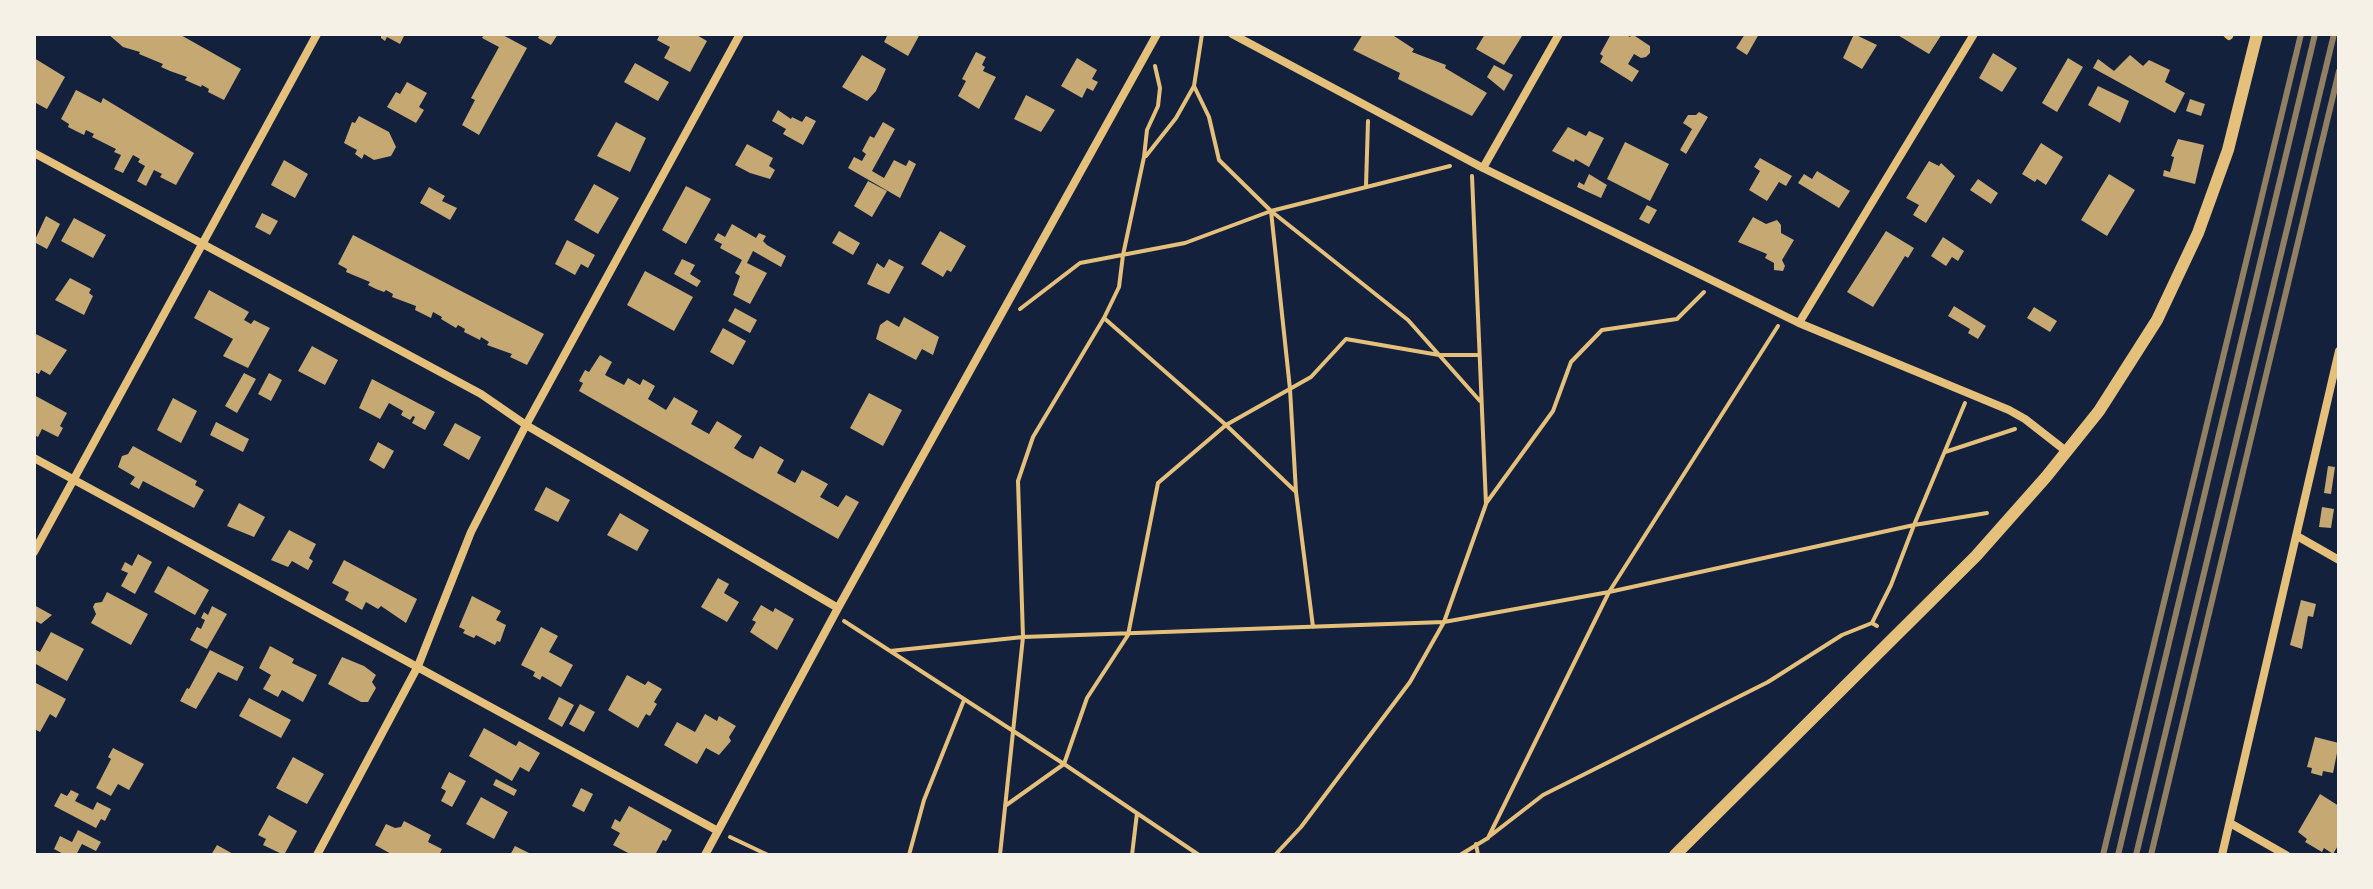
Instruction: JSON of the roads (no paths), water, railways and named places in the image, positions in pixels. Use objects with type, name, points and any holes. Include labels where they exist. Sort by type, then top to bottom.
[{"type":"street","points":[[34,552],[317,34]]},
{"type":"street","points":[[317,855],[418,666],[471,532],[526,425],[740,34]]},
{"type":"street","points":[[705,855],[838,608],[1157,34]]},
{"type":"street","points":[[1232,34],[1483,168],[1799,323],[2025,419],[2066,451]]},
{"type":"street","points":[[1483,168],[1559,34]]},
{"type":"street","points":[[1799,323],[1974,34]]},
{"type":"street","points":[[1675,855],[1976,556],[2099,411],[2137,354],[2198,233],[2228,150],[2257,34]]},
{"type":"street","points":[[34,153],[481,394],[526,425],[838,608]]},
{"type":"street","points":[[2222,855],[2339,351]]},
{"type":"street","points":[[34,458],[718,831]]},
{"type":"street","points":[[2297,536],[2339,560]]},
{"type":"street","points":[[2230,823],[2286,855]]},
{"type":"railway","points":[[2103,855],[2301,34]]},
{"type":"railway","points":[[2118,855],[2315,34]]},
{"type":"railway","points":[[2136,855],[2334,34]]},
{"type":"railway","points":[[2151,855],[2339,71]]}]
